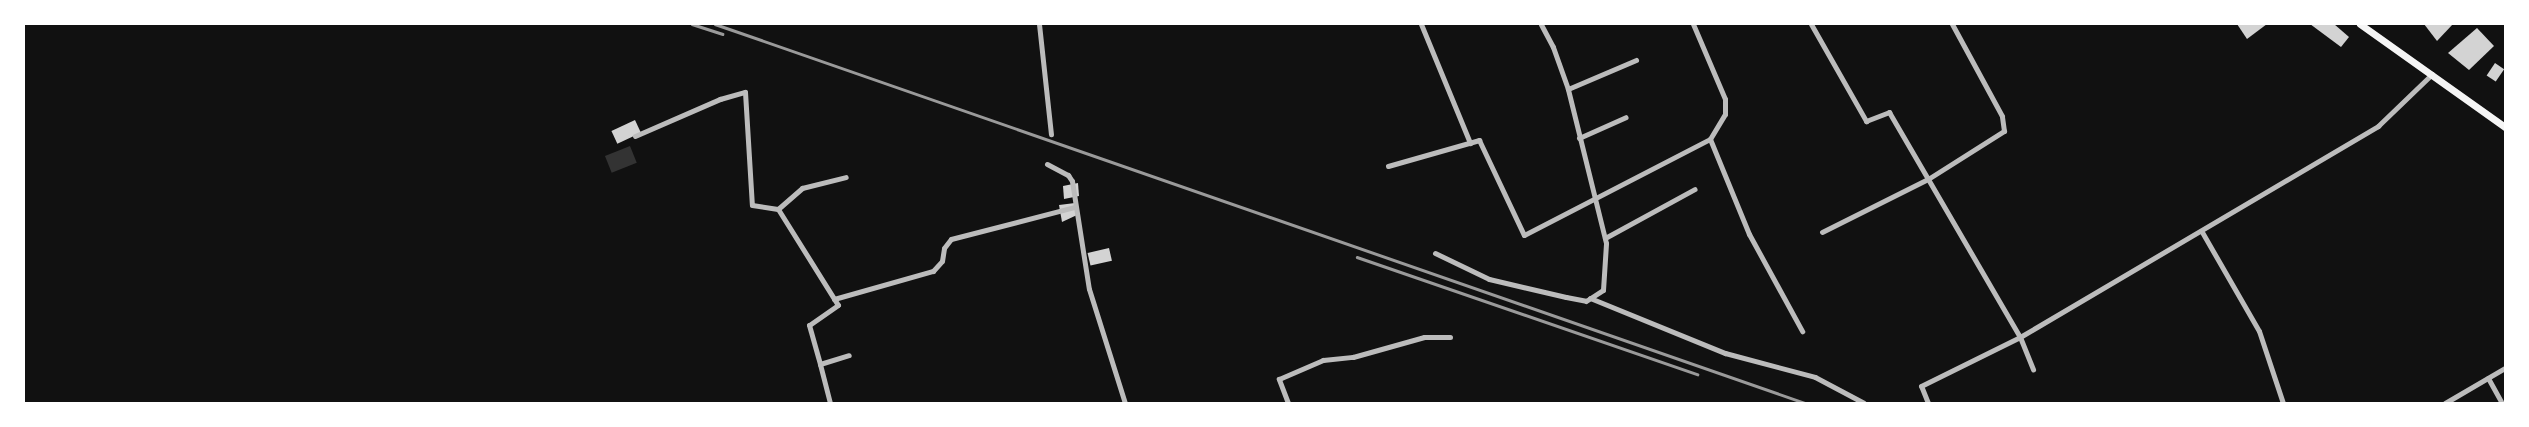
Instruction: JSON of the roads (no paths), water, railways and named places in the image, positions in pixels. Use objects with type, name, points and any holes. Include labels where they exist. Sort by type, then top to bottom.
[{"type":"main road","points":[[2360,24],[2432,73],[2505,128]]},
{"type":"street","points":[[1038,24],[1052,134]]},
{"type":"street","points":[[1421,24],[1470,143]]},
{"type":"street","points":[[1435,253],[1489,279],[1586,301],[1603,290],[1605,238],[1594,200],[1568,88],[1554,47],[1541,24]]},
{"type":"street","points":[[1388,166],[1479,140],[1524,235],[1710,139],[1726,114],[1725,99],[1693,24]]},
{"type":"street","points":[[1811,24],[1866,121],[1889,112],[2020,337],[2033,370]]},
{"type":"street","points":[[1822,232],[1928,180],[2004,131],[2002,116],[1952,24]]},
{"type":"street","points":[[1568,88],[1636,60]]},
{"type":"street","points":[[1928,403],[1921,386],[2020,337],[2202,232],[2378,126],[2432,73]]},
{"type":"street","points":[[635,136],[720,100],[745,92],[752,205],[778,209],[838,305],[809,325],[830,403]]},
{"type":"street","points":[[1579,138],[1626,116]]},
{"type":"street","points":[[1710,139],[1749,234],[1802,331]]},
{"type":"street","points":[[1047,164],[1068,174],[1088,289],[1125,403]]},
{"type":"street","points":[[778,209],[802,188],[846,177]]},
{"type":"street","points":[[1605,238],[1695,189]]},
{"type":"street","points":[[834,299],[932,271],[942,261],[944,248],[951,239],[1075,207]]},
{"type":"street","points":[[2202,232],[2259,331],[2283,403]]},
{"type":"street","points":[[1590,298],[1725,353],[1815,377],[1864,403]]},
{"type":"street","points":[[1288,403],[1279,379],[1314,364],[1353,357],[1424,336],[1450,337]]},
{"type":"street","points":[[820,364],[849,355]]},
{"type":"street","points":[[2444,403],[2505,368]]},
{"type":"street","points":[[2488,378],[2502,403]]},
{"type":"railway","points":[[692,24],[722,34]]},
{"type":"railway","points":[[715,24],[1805,403]]},
{"type":"railway","points":[[1357,257],[1697,374]]}]
